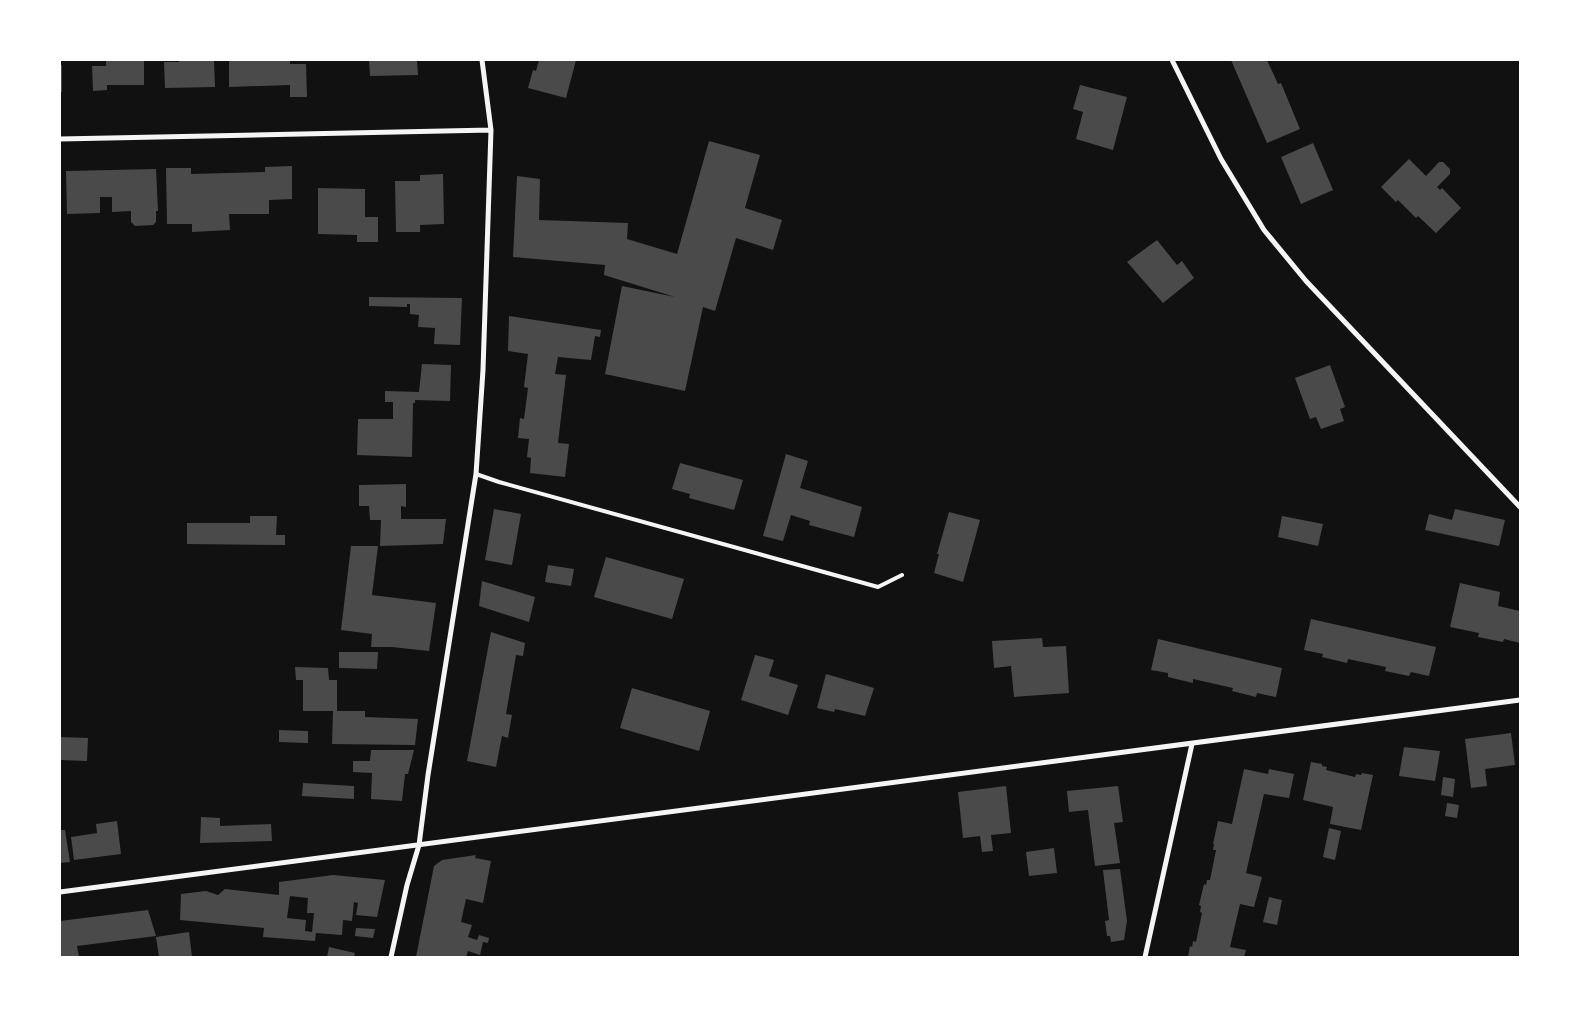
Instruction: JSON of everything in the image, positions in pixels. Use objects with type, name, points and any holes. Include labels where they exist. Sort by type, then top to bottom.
[{"type":"street","points":[[391,957],[419,845],[428,775],[476,474],[483,370],[490,130],[482,60]]},
{"type":"street","points":[[1172,60],[1221,159],[1264,230],[1306,281],[1520,507]]},
{"type":"street","points":[[60,139],[490,130]]},
{"type":"street","points":[[60,892],[1520,700]]},
{"type":"street","points":[[1145,957],[1192,744]]},
{"type":"lane","points":[[476,474],[878,587],[902,575]]},
{"type":"building","points":[[106,60],[144,60],[144,85],[107,85],[107,90],[93,91],[92,66],[106,66]]},
{"type":"building","points":[[179,60],[214,60],[215,87],[165,88],[164,62],[179,62]]},
{"type":"building","points":[[229,60],[290,60],[290,64],[306,64],[307,97],[290,97],[290,85],[229,87]]},
{"type":"building","points":[[369,60],[417,60],[418,75],[370,76]]},
{"type":"building","points":[[539,60],[576,60],[566,98],[528,88],[533,70],[536,71]]},
{"type":"building","points":[[1231,60],[1267,60],[1278,84],[1281,83],[1300,129],[1267,143]]},
{"type":"building","points":[[60,65],[62,65],[62,92],[60,92]]},
{"type":"building","points":[[1080,85],[1127,97],[1113,150],[1076,139],[1083,112],[1073,109]]},
{"type":"building","points":[[709,141],[760,155],[745,208],[782,220],[773,250],[736,238],[715,311],[703,307],[685,391],[605,374],[622,286],[675,297],[604,275],[605,265],[513,257],[517,176],[540,179],[539,220],[628,223],[627,239],[677,254]]},
{"type":"building","points":[[1313,143],[1333,190],[1301,204],[1281,157]]},
{"type":"building","points":[[1409,159],[1426,176],[1439,162],[1443,162],[1450,169],[1450,174],[1437,187],[1440,190],[1442,188],[1461,208],[1436,233],[1418,216],[1416,218],[1398,200],[1396,202],[1381,187]]},
{"type":"building","points":[[292,166],[292,199],[269,200],[269,214],[229,214],[230,230],[192,232],[192,224],[167,224],[166,168],[191,168],[191,174],[265,172],[265,167]]},
{"type":"building","points":[[156,169],[158,211],[156,211],[156,222],[153,225],[135,226],[131,222],[131,211],[112,212],[112,197],[100,197],[100,213],[67,214],[66,171]]},
{"type":"building","points":[[443,174],[444,224],[420,225],[420,232],[396,232],[395,181],[420,181],[420,175]]},
{"type":"building","points":[[318,188],[365,189],[365,217],[378,217],[378,242],[357,242],[357,235],[318,234]]},
{"type":"building","points":[[1157,240],[1177,265],[1182,261],[1194,278],[1163,303],[1127,262]]},
{"type":"building","points":[[369,297],[462,298],[460,345],[434,344],[435,328],[418,327],[419,315],[410,314],[410,304],[407,304],[407,307],[369,306]]},
{"type":"building","points":[[509,316],[601,330],[600,337],[595,336],[591,360],[558,357],[555,374],[566,375],[558,443],[569,444],[565,477],[530,473],[531,458],[527,457],[529,439],[518,438],[520,418],[524,419],[528,388],[524,387],[528,354],[508,351]]},
{"type":"building","points":[[422,364],[451,365],[450,401],[415,400],[415,403],[413,403],[412,457],[357,455],[358,419],[393,419],[393,402],[385,402],[385,391],[419,392]]},
{"type":"building","points":[[1330,365],[1345,407],[1340,409],[1344,421],[1321,429],[1316,417],[1310,419],[1295,378]]},
{"type":"building","points":[[786,454],[808,461],[800,488],[862,507],[854,537],[809,525],[810,521],[791,515],[783,541],[763,536]]},
{"type":"building","points":[[680,463],[743,480],[734,510],[689,498],[690,494],[672,489]]},
{"type":"building","points":[[406,484],[406,507],[401,506],[401,519],[446,519],[443,544],[380,546],[381,520],[370,520],[369,506],[359,506],[359,485]]},
{"type":"building","points":[[494,509],[521,514],[512,565],[485,560]]},
{"type":"building","points":[[1455,509],[1505,520],[1499,546],[1425,530],[1429,514],[1452,520]]},
{"type":"building","points":[[949,512],[980,520],[963,582],[934,573],[939,554],[937,554]]},
{"type":"building","points":[[250,516],[277,516],[276,535],[285,535],[285,545],[187,544],[187,523],[250,523]]},
{"type":"building","points":[[1282,516],[1323,524],[1318,546],[1278,537]]},
{"type":"building","points":[[351,546],[378,546],[372,595],[436,603],[429,651],[371,647],[372,634],[341,630]]},
{"type":"building","points":[[606,557],[684,579],[672,619],[594,597]]},
{"type":"building","points":[[548,565],[574,569],[571,586],[545,582]]},
{"type":"building","points":[[482,581],[535,597],[529,622],[479,606]]},
{"type":"building","points":[[1460,583],[1500,592],[1498,606],[1520,611],[1520,643],[1504,639],[1503,642],[1478,637],[1479,633],[1450,627]]},
{"type":"building","points":[[1311,619],[1436,647],[1429,676],[1411,672],[1409,676],[1385,671],[1386,667],[1348,659],[1347,663],[1322,657],[1323,654],[1304,650]]},
{"type":"building","points":[[491,632],[525,643],[523,656],[516,655],[506,714],[512,715],[508,738],[502,736],[496,767],[467,761]]},
{"type":"building","points":[[1042,638],[1043,647],[1066,646],[1069,693],[1014,697],[1011,666],[994,668],[992,641]]},
{"type":"building","points":[[1158,639],[1282,668],[1276,697],[1257,693],[1256,697],[1232,691],[1233,688],[1193,679],[1193,683],[1168,677],[1168,673],[1151,670]]},
{"type":"building","points":[[339,652],[378,652],[377,669],[339,668]]},
{"type":"building","points":[[755,655],[774,660],[769,676],[798,685],[788,715],[741,700]]},
{"type":"building","points":[[295,667],[328,668],[329,680],[337,680],[337,711],[365,711],[365,717],[418,719],[415,745],[332,744],[333,711],[303,711],[303,680],[296,680]]},
{"type":"building","points":[[826,674],[874,688],[865,716],[835,709],[834,712],[817,708]]},
{"type":"building","points":[[632,688],[710,711],[699,751],[620,728]]},
{"type":"building","points":[[279,730],[308,731],[308,743],[279,742]]},
{"type":"building","points":[[1511,733],[1515,765],[1485,769],[1487,786],[1471,788],[1465,739]]},
{"type":"building","points":[[60,737],[88,738],[87,761],[60,760]]},
{"type":"building","points":[[1404,747],[1440,751],[1435,781],[1399,776]]},
{"type":"building","points":[[371,750],[414,750],[408,774],[405,774],[402,801],[371,799],[372,773],[353,772],[353,761],[370,761]]},
{"type":"building","points":[[1311,762],[1322,764],[1322,766],[1327,767],[1326,770],[1355,777],[1356,774],[1361,775],[1362,773],[1373,775],[1361,830],[1330,824],[1333,807],[1303,800]]},
{"type":"building","points":[[1244,769],[1268,774],[1269,769],[1294,774],[1289,798],[1264,794],[1246,873],[1262,877],[1254,907],[1240,904],[1230,947],[1246,950],[1244,957],[1188,957],[1190,946],[1192,947],[1193,941],[1196,942],[1202,913],[1200,912],[1201,906],[1199,905],[1204,884],[1206,885],[1207,880],[1210,880],[1216,850],[1213,850],[1213,844],[1218,821],[1232,824]]},
{"type":"building","points":[[1443,777],[1455,779],[1453,797],[1441,795]]},
{"type":"building","points":[[303,783],[354,786],[354,799],[302,796]]},
{"type":"building","points":[[1006,786],[1011,833],[991,835],[993,851],[982,852],[980,836],[963,838],[958,792]]},
{"type":"building","points":[[1118,786],[1123,822],[1114,823],[1120,863],[1095,866],[1088,810],[1069,812],[1067,791]]},
{"type":"building","points":[[1447,803],[1459,805],[1457,818],[1445,816]]},
{"type":"building","points":[[201,817],[220,818],[220,826],[271,824],[272,841],[200,843]]},
{"type":"building","points":[[117,821],[121,854],[74,860],[71,837],[97,833],[96,824]]},
{"type":"building","points":[[1329,828],[1341,831],[1335,860],[1323,857]]},
{"type":"building","points":[[60,830],[65,830],[70,862],[60,863]]},
{"type":"building","points":[[1054,848],[1057,873],[1029,876],[1026,852]]},
{"type":"building","points":[[476,855],[475,858],[491,861],[483,903],[466,899],[461,922],[472,925],[468,937],[477,940],[479,935],[489,938],[488,943],[483,942],[480,955],[468,951],[466,957],[416,957],[434,866],[442,860]]},
{"type":"building","points":[[1120,869],[1127,921],[1124,940],[1111,942],[1110,936],[1107,936],[1105,921],[1109,920],[1103,870]]},
{"type":"building","points":[[333,875],[385,880],[377,917],[356,915],[358,903],[354,902],[352,921],[343,920],[342,935],[316,933],[315,941],[263,937],[264,928],[180,920],[181,894],[206,891],[218,895],[225,889],[279,895],[279,882]],"holes":[[[290,896],[308,898],[307,913],[314,913],[312,932],[305,931],[306,920],[287,918]]]},
{"type":"building","points":[[1269,897],[1282,900],[1277,925],[1263,922]]},
{"type":"building","points":[[148,910],[156,936],[77,946],[79,957],[60,957],[60,921]]},
{"type":"building","points":[[356,928],[375,929],[373,938],[355,936]]},
{"type":"building","points":[[189,932],[192,957],[159,957],[156,937]]},
{"type":"building","points":[[329,947],[355,953],[354,957],[327,957]]}]
